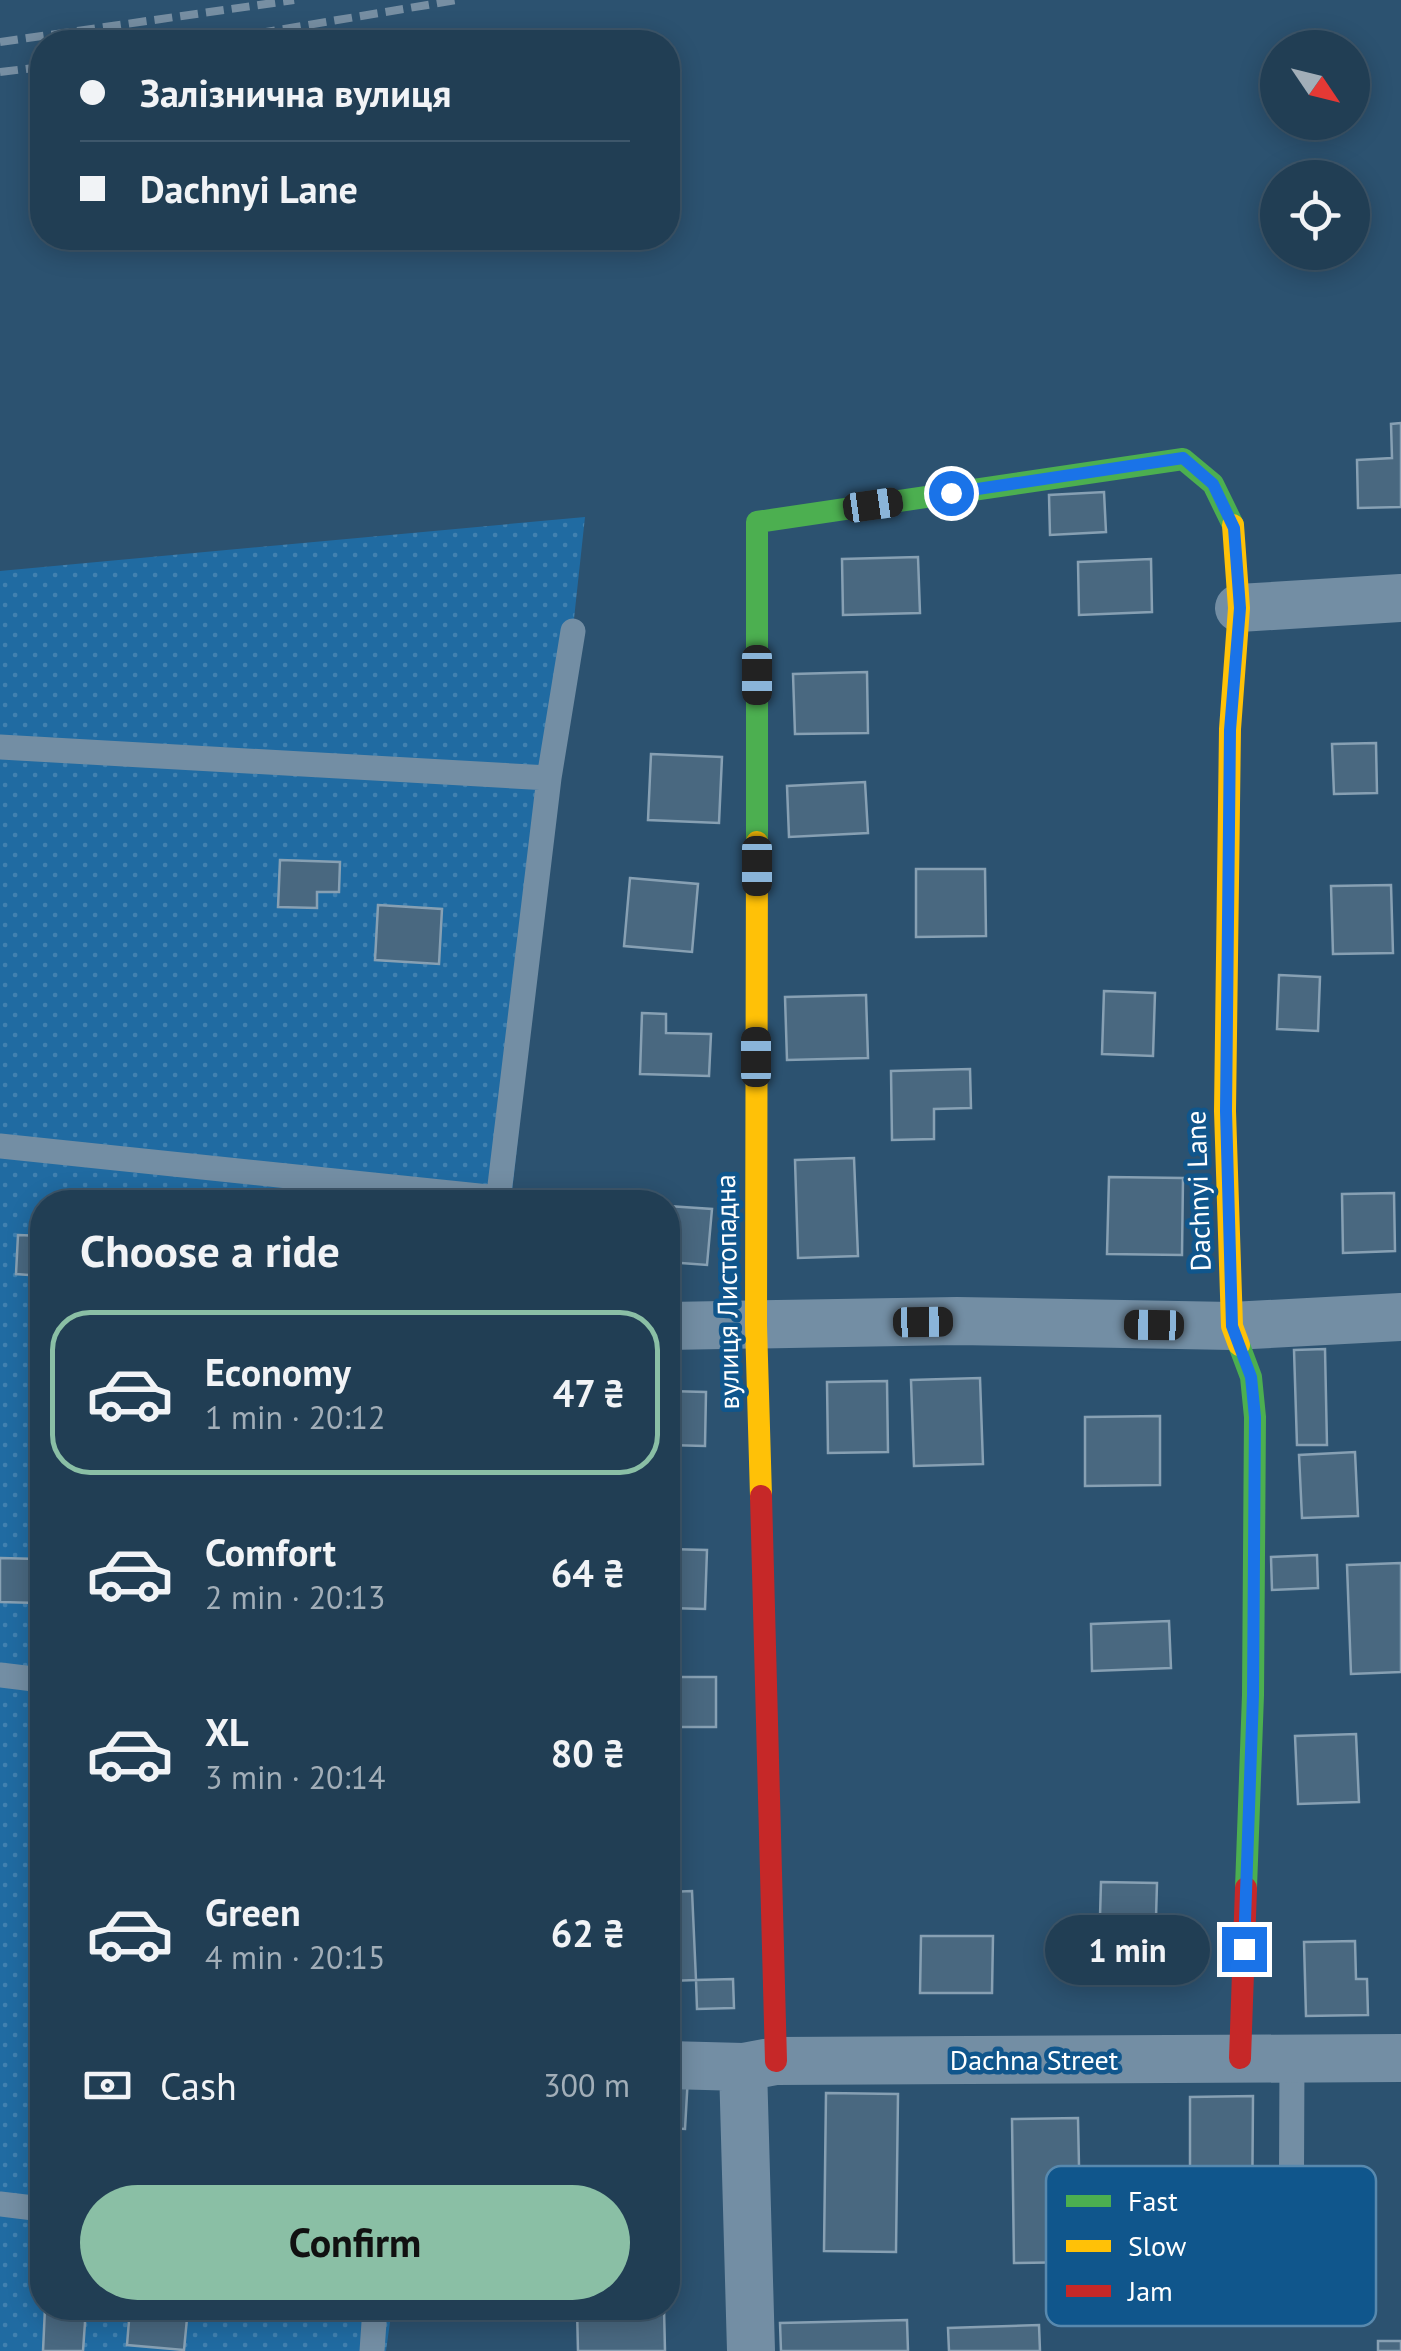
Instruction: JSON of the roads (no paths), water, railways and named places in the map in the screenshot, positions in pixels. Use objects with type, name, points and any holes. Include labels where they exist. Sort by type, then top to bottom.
[{"type":"street","name":"вулиця Листопадна","points":[[759,2064],[757,522],[1183,458]]},
{"type":"street","name":"Dachnyi Lane","points":[[1183,458],[1213,484],[1234,528],[1240,608],[1230,730],[1226,1054],[1232,1326],[1251,1377],[1255,1417],[1253,1695],[1240,2058]]},
{"type":"street","points":[[1240,608],[1401,598]]},
{"type":"street","points":[[680,1326],[956,1321],[1232,1326],[1401,1317]]},
{"type":"street","name":"Dachna Street","points":[[680,2064],[1401,2058]]},
{"type":"street","points":[[751,2351],[759,2064]]},
{"type":"lane","points":[[499,1190],[549,778],[573,631]]},
{"type":"lane","points":[[0,746],[549,778]]},
{"type":"lane","points":[[0,1146],[406,1190]]},
{"type":"lane","points":[[0,1675],[30,1679]]},
{"type":"lane","points":[[1291,2166],[1292,2058]]},
{"type":"lane","points":[[0,2204],[30,2207]]},
{"type":"lane","points":[[372,2351],[374,2320]]},
{"type":"railway","points":[[84,30],[294,0]]},
{"type":"railway","points":[[278,30],[457,0]]},
{"type":"railway","points":[[0,42],[30,38]]},
{"type":"railway","points":[[0,72],[30,68]]}]
